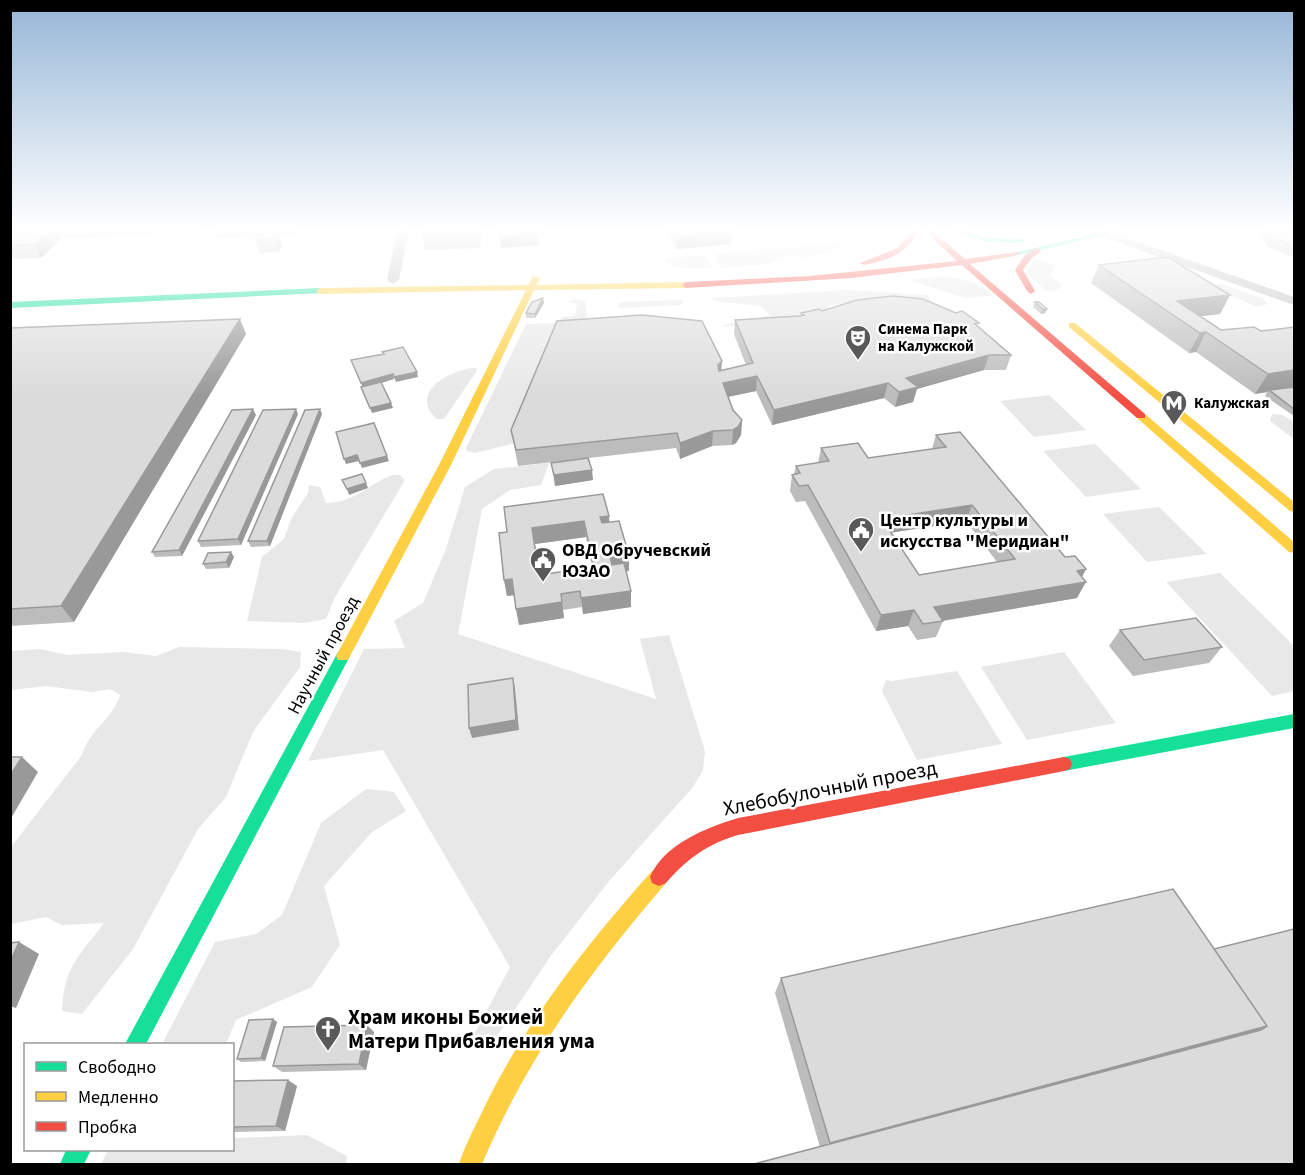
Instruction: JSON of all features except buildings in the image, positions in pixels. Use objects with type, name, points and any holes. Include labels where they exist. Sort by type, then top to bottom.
[{"type":"main road","points":[[10,295],[195,286]]},
{"type":"main road","points":[[10,304],[457,286]]},
{"type":"main road","name":"Научный проезд","points":[[136,1043],[445,465],[534,286]]},
{"type":"main road","points":[[991,286],[995,288]]},
{"type":"main road","points":[[992,286],[1294,549]]},
{"type":"main road","points":[[1024,286],[1035,294],[1030,286]]},
{"type":"main road","points":[[1064,319],[1294,508]]},
{"type":"main road","name":"Хлебобулочный проезд","points":[[470,1164],[489,1120],[541,1028],[588,961],[669,865],[692,844],[716,832],[753,822],[1294,721]]},
{"type":"street","points":[[1254,286],[1294,301]]},
{"type":"shaded area","points":[[927,286],[978,286],[995,295],[966,298]]},
{"type":"shaded area","points":[[1040,286],[1061,286],[1057,290],[1046,291]]},
{"type":"shaded area","points":[[1210,286],[1226,286],[1262,298],[1268,304],[1256,307]]},
{"type":"shaded area","points":[[847,290],[927,295],[934,305],[876,299],[831,305],[816,318],[774,325],[720,326],[771,315],[760,306],[722,302],[711,298]]},
{"type":"shaded area","points":[[574,299],[585,301],[587,317],[559,335],[515,443],[475,453],[467,451],[466,448],[526,324],[558,323],[562,317],[575,316],[577,303],[568,303]]},
{"type":"shaded area","points":[[684,301],[681,305],[619,308],[619,302]]},
{"type":"shaded area","points":[[473,368],[477,369],[476,372],[444,419],[437,419],[429,409],[427,400],[429,392],[443,379]]},
{"type":"shaded area","points":[[1049,395],[1086,430],[1034,437],[1000,401]]},
{"type":"shaded area","points":[[1272,414],[1283,415],[1294,422],[1294,439],[1270,421]]},
{"type":"shaded area","points":[[1095,444],[1141,489],[1086,497],[1043,451]]},
{"type":"shaded area","points":[[549,463],[541,485],[510,490],[482,509],[458,634],[656,699],[640,639],[669,635],[705,751],[703,770],[693,787],[610,880],[550,957],[489,1048],[471,1040],[510,967],[383,750],[308,761],[364,649],[405,648],[394,621],[423,603],[446,549],[465,487],[494,469]]},
{"type":"shaded area","points":[[393,475],[400,475],[405,480],[335,597],[326,619],[304,623],[247,621],[262,557],[284,539],[291,519],[308,493],[309,485],[320,487],[326,503],[336,502],[353,497]]},
{"type":"shaded area","points":[[1159,507],[1207,554],[1147,562],[1103,514]]},
{"type":"shaded area","points":[[1220,573],[1294,646],[1294,691],[1272,696],[1166,582]]},
{"type":"shaded area","points":[[179,647],[282,649],[301,652],[300,667],[253,732],[226,797],[198,829],[133,949],[82,1014],[62,1011],[66,983],[74,963],[104,923],[62,925],[46,917],[11,924],[11,847],[82,755],[90,738],[112,712],[120,695],[110,689],[92,692],[46,686],[11,690],[11,651],[40,649],[68,655],[123,652],[156,656]]},
{"type":"shaded area","points":[[1064,652],[1116,723],[1027,740],[981,667]]},
{"type":"shaded area","points":[[957,671],[1002,744],[917,760],[882,691],[886,680]]},
{"type":"shaded area","points":[[366,789],[394,792],[406,811],[372,832],[324,886],[340,945],[312,987],[236,1020],[226,1043],[163,1043],[215,942],[256,934],[282,915],[321,823]]},
{"type":"shaded area","points":[[307,1135],[347,1156],[346,1164],[101,1164],[108,1151],[234,1151],[234,1138]]},
{"type":"traffic: fast","points":[[10,305],[320,291]]},
{"type":"traffic: fast","points":[[136,1043],[343,656]]},
{"type":"traffic: fast","points":[[1064,764],[1294,721]]},
{"type":"traffic: fast","points":[[71,1164],[78,1151]]},
{"type":"traffic: slow","points":[[343,656],[445,465],[532,286]]},
{"type":"traffic: slow","points":[[320,291],[635,286]]},
{"type":"traffic: slow","points":[[1072,325],[1294,508]]},
{"type":"traffic: slow","points":[[1141,416],[1294,549]]},
{"type":"traffic: slow","points":[[470,1164],[504,1091],[542,1026],[590,960],[659,877]]},
{"type":"traffic: jam","points":[[991,286],[1141,416]]},
{"type":"traffic: jam","points":[[1028,286],[1031,291]]},
{"type":"traffic: jam","points":[[659,877],[690,847],[712,835],[753,822],[1064,764]]},
{"type":"place","name":"Синема Парк на Калужской","points":[[858,361]]},
{"type":"place","name":"Калужская","points":[[1174,426]]},
{"type":"place","name":"Центр культуры и искусства \"Меридиан\"","points":[[861,553]]},
{"type":"place","name":"ОВД Обручевский ЮЗАО","points":[[543,583]]},
{"type":"place","name":"Храм иконы Божией Матери Прибавления ума","points":[[328,1052]]}]
